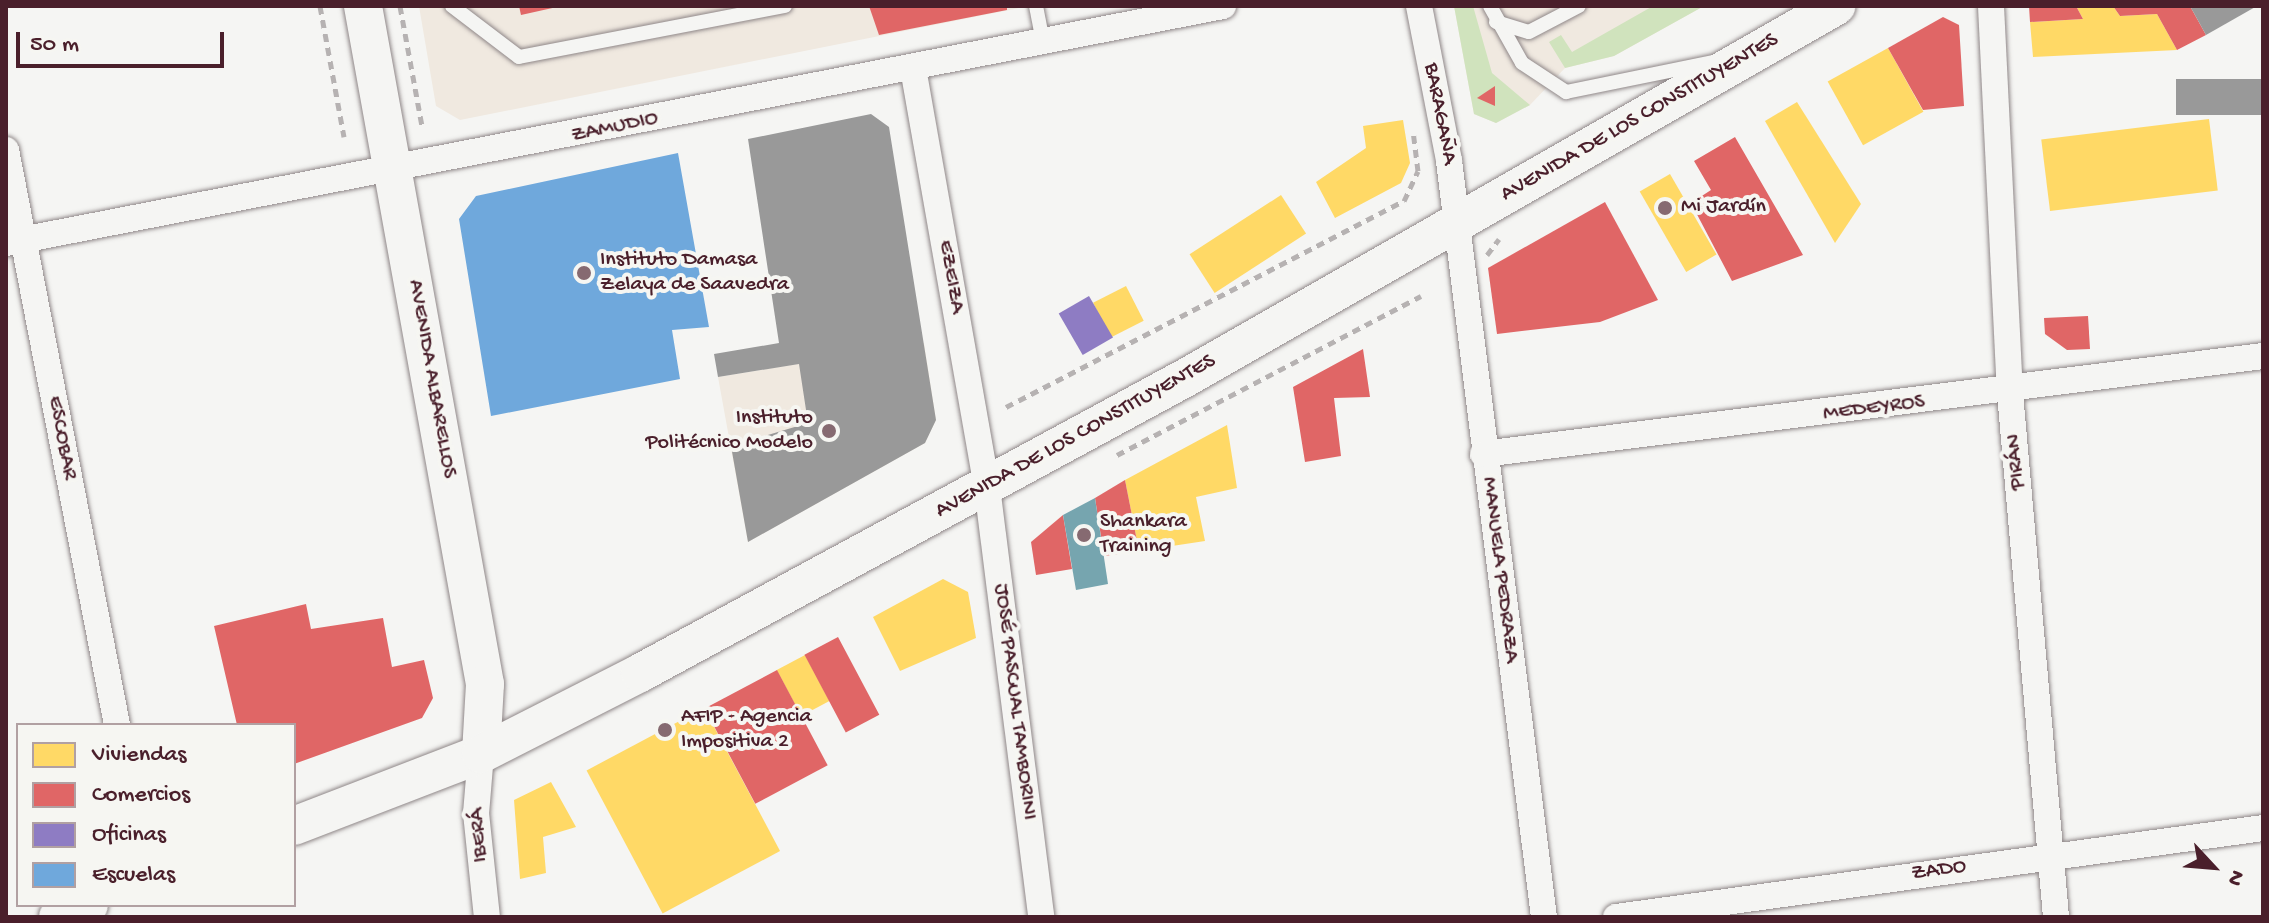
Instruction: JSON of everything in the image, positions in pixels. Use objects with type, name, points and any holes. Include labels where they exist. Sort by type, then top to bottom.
[{"type":"main road","name":"AVENIDA ALBARELLOS","points":[[363,6],[485,684],[481,754]]},
{"type":"main road","name":"AVENIDA DE LOS CONSTITUYENTES","points":[[296,825],[481,754],[987,487],[1836,6]]},
{"type":"main road","points":[[58,917],[84,907]]},
{"type":"street","name":"ZAMUDIO","points":[[14,242],[1223,6]]},
{"type":"street","name":"BARAGAÑA","points":[[1419,6],[1455,223]]},
{"type":"street","name":"PIRÁN","points":[[1991,6],[2010,393],[2056,917]]},
{"type":"street","name":"EZEIZA","points":[[913,68],[987,487]]},
{"type":"street","name":"ESCOBAR","points":[[6,150],[14,242],[117,723]]},
{"type":"street","name":"MANUELA PEDRAZA","points":[[1455,223],[1544,917]]},
{"type":"street","name":"MEDEYROS","points":[[1483,454],[2010,393],[2263,356]]},
{"type":"street","name":"JOSÉ PASCUAL TAMBORINI","points":[[987,487],[1041,917]]},
{"type":"street","name":"IBERÁ","points":[[481,754],[476,813],[487,917]]},
{"type":"street","name":"ZADO","points":[[1616,917],[2263,828]]},
{"type":"lane","points":[[452,6],[519,57],[785,6]]},
{"type":"lane","points":[[1036,6],[1043,41]]},
{"type":"lane","points":[[1491,12],[1529,32],[1579,6]]},
{"type":"lane","points":[[1491,12],[1533,75],[1566,92],[1748,56]]},
{"type":"path","points":[[320,6],[344,137]]},
{"type":"path","points":[[400,6],[422,126]]},
{"type":"path","points":[[1006,407],[1404,201],[1418,171]]},
{"type":"path","points":[[1104,462],[1421,296]]},
{"type":"shaded area","points":[[419,6],[1029,6],[460,120],[436,106]]},
{"type":"shaded area","points":[[1454,6],[1704,6],[1614,56],[1565,68],[1530,105],[1496,123],[1474,114]]},
{"type":"shaded area","name":"Instituto Politécnico Modelo","points":[[924,343],[936,420],[925,443],[748,542],[718,377]]},
{"type":"green space","points":[[1454,6],[1473,6],[1492,73],[1530,105],[1496,123],[1474,114]]},
{"type":"green space","points":[[1653,6],[1704,6],[1614,56],[1565,68],[1549,42],[1561,35],[1572,52]]},
{"type":"building: Viviendas","points":[[2076,6],[2113,6],[2120,16],[2157,14],[2177,50],[2033,57],[2030,22],[2083,19]]},
{"type":"building: Viviendas","points":[[1888,48],[1923,112],[1863,145],[1828,81]]},
{"type":"building: Viviendas","points":[[1797,102],[1861,204],[1835,243],[1765,121]]},
{"type":"building: Viviendas","points":[[2209,119],[2218,190],[2050,211],[2041,140]]},
{"type":"building: Viviendas","points":[[1403,120],[1410,163],[1401,183],[1335,218],[1316,182],[1366,148],[1363,126]]},
{"type":"building: Viviendas","points":[[1670,174],[1716,255],[1686,272],[1640,192]]},
{"type":"building: Viviendas","points":[[1281,195],[1306,234],[1215,293],[1190,254]]},
{"type":"building: Viviendas","points":[[1126,286],[1144,321],[1111,338],[1093,303]]},
{"type":"building: Viviendas","points":[[1227,425],[1237,488],[1196,497],[1205,541],[1139,551],[1125,480]]},
{"type":"building: Viviendas","points":[[943,579],[968,592],[976,638],[900,671],[873,617]]},
{"type":"building: Viviendas","points":[[805,655],[829,701],[801,716],[777,670]]},
{"type":"building: Viviendas","points":[[704,708],[780,851],[663,913],[587,770]]},
{"type":"building: Viviendas","points":[[551,782],[576,827],[543,837],[546,873],[520,879],[514,800]]},
{"type":"building: Comercios","points":[[519,6],[557,6],[557,7],[521,15]]},
{"type":"building: Comercios","points":[[869,6],[1007,6],[1007,10],[879,35]]},
{"type":"building: Comercios","points":[[2029,6],[2076,6],[2083,19],[2030,22]]},
{"type":"building: Comercios","points":[[2113,6],[2190,6],[2206,35],[2177,50],[2157,14],[2120,16]]},
{"type":"building: Comercios","points":[[1943,17],[1959,25],[1964,106],[1923,110],[1888,48]]},
{"type":"building: Comercios","points":[[1495,86],[1495,106],[1477,98]]},
{"type":"building: Comercios","points":[[1735,137],[1803,255],[1732,281],[1691,203],[1711,190],[1694,161]]},
{"type":"building: Comercios","points":[[1605,202],[1658,300],[1600,322],[1497,334],[1488,268]]},
{"type":"building: Comercios","points":[[2088,316],[2090,349],[2067,350],[2045,334],[2044,318]]},
{"type":"building: Comercios","points":[[1363,349],[1370,397],[1334,398],[1341,456],[1305,462],[1293,387]]},
{"type":"building: Comercios","points":[[1125,480],[1139,551],[1104,556],[1095,498]]},
{"type":"building: Comercios","points":[[1063,515],[1072,569],[1036,575],[1031,542]]},
{"type":"building: Comercios","points":[[306,604],[311,629],[383,618],[392,667],[424,660],[433,698],[422,718],[296,763],[296,723],[237,723],[214,626]]},
{"type":"building: Comercios","points":[[838,637],[879,715],[846,733],[804,655]]},
{"type":"building: Comercios","points":[[777,670],[828,765],[755,804],[705,708]]},
{"type":"building: Oficinas","points":[[1089,296],[1113,338],[1083,355],[1059,314]]},
{"type":"building: Escuelas","name":"Instituto Damasa Zelaya de Saavedra","points":[[678,153],[709,327],[672,330],[680,379],[491,416],[459,219],[476,196]]},
{"type":"building: Público","name":"Shankara Training","points":[[1095,498],[1108,584],[1076,590],[1063,515]]},
{"type":"building: Industria","points":[[2190,6],[2257,6],[2206,35]]},
{"type":"building: Industria","points":[[2176,79],[2263,79],[2263,115],[2176,115]]},
{"type":"building: Industria","points":[[871,114],[889,127],[936,420],[925,443],[748,542],[731,446],[808,423],[799,364],[718,377],[714,354],[779,343],[748,139]]},
{"type":"place","name":"Mi Jardín","points":[[1665,208]]},
{"type":"place","name":"Instituto Damasa Zelaya de Saavedra","points":[[584,273]]},
{"type":"place","name":"Instituto Politécnico Modelo","points":[[829,431]]},
{"type":"place","name":"Shankara Training","points":[[1084,535]]},
{"type":"place","name":"AFIP - Agencia Impositiva 2","points":[[665,730]]}]
